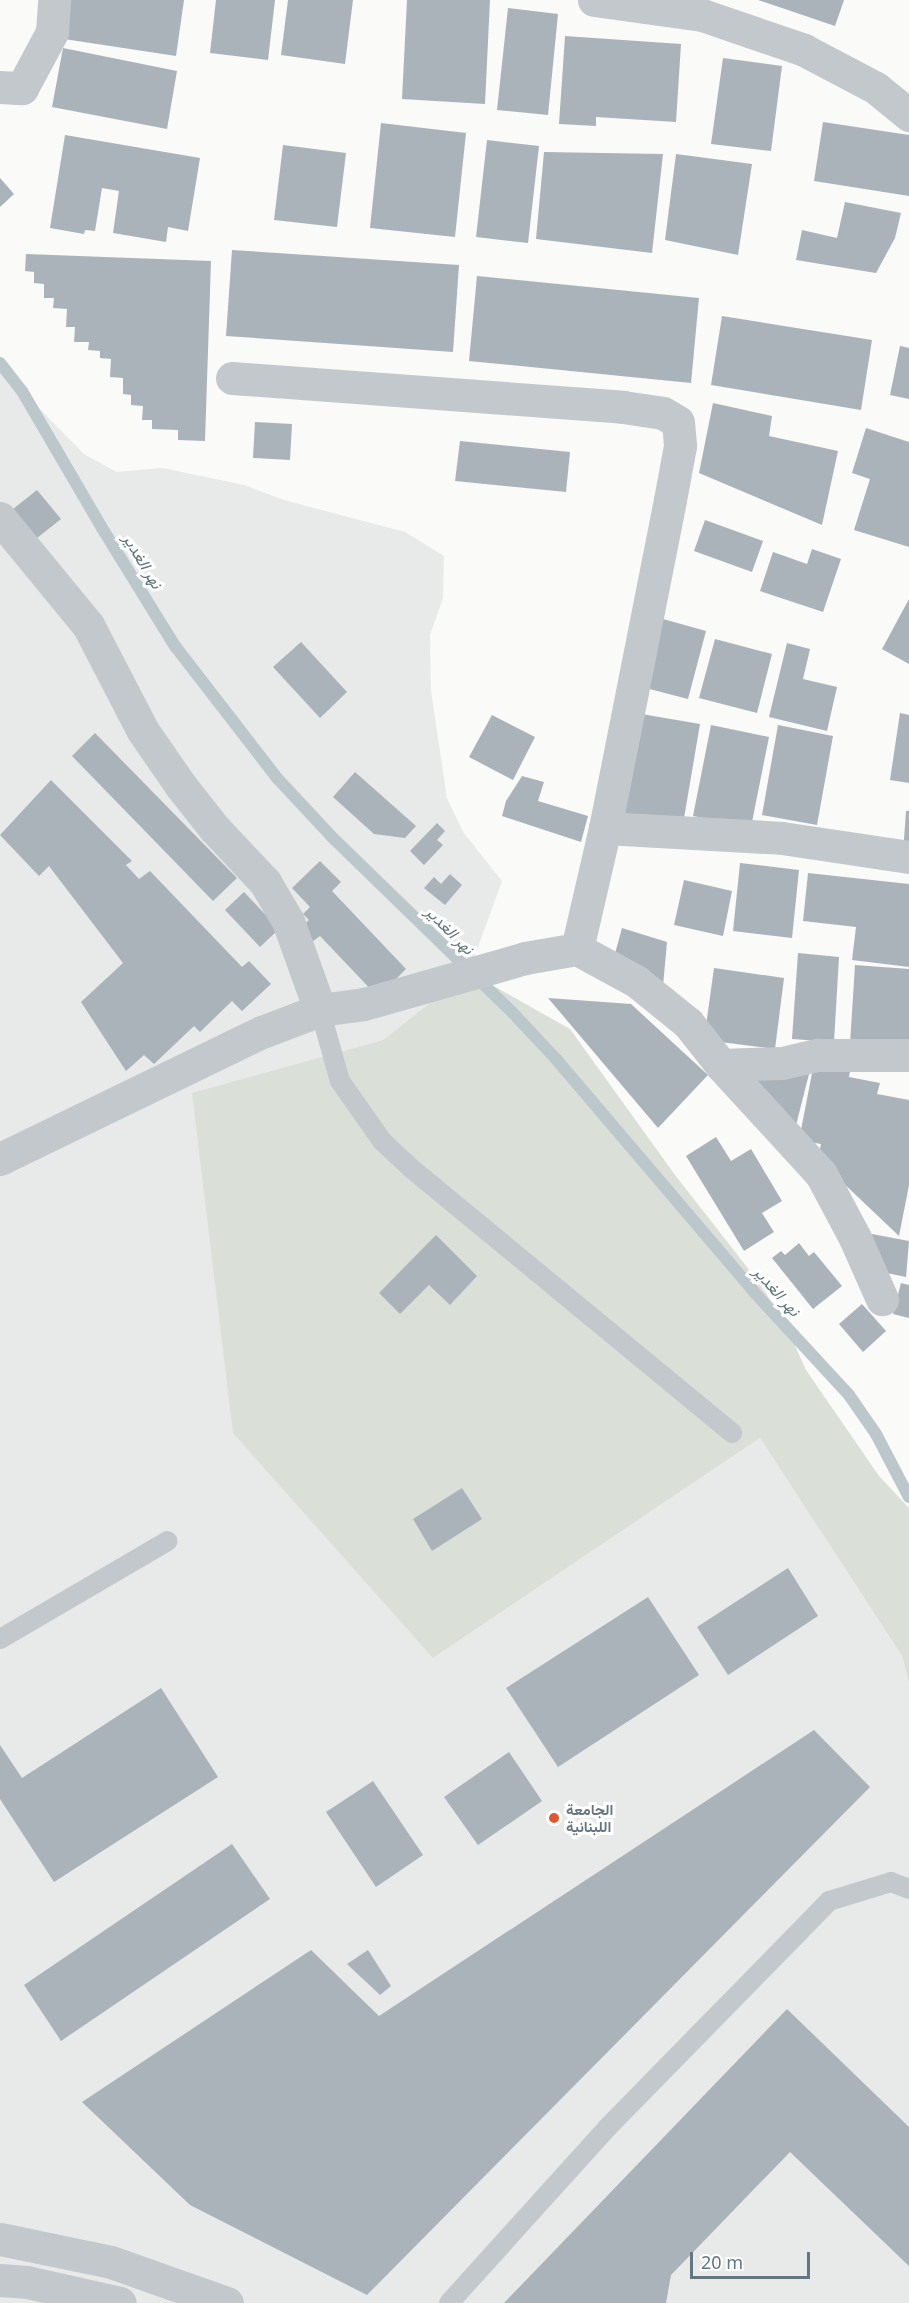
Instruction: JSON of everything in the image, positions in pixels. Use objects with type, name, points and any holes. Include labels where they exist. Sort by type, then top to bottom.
[{"type":"street","points":[[0,87],[22,88],[52,32],[54,0]]},
{"type":"street","points":[[594,0],[702,15],[804,50],[876,88],[909,115]]},
{"type":"street","points":[[232,378],[623,407],[663,413],[678,422],[680,446],[670,500],[605,828],[577,949]]},
{"type":"street","points":[[0,519],[88,625],[142,731],[181,786],[215,829],[265,882],[288,921],[320,1010]]},
{"type":"street","points":[[605,828],[782,838],[909,857]]},
{"type":"street","points":[[0,1160],[262,1032],[320,1010],[364,1004],[525,958],[577,949],[636,981],[688,1023],[721,1065],[821,1174],[855,1238],[882,1299]]},
{"type":"street","points":[[721,1065],[782,1063],[818,1055],[909,1055]]},
{"type":"street","points":[[0,2239],[111,2262],[227,2303]]},
{"type":"street","points":[[0,2280],[27,2282],[120,2303]]},
{"type":"lane","points":[[320,1010],[340,1082],[382,1141],[412,1169],[732,1433]]},
{"type":"lane","points":[[0,1639],[168,1541]]},
{"type":"lane","points":[[449,2303],[607,2128],[829,1901],[891,1882],[909,1889]]},
{"type":"shaded area","points":[[0,368],[84,454],[117,472],[163,468],[244,485],[284,500],[405,532],[444,556],[443,598],[430,635],[431,691],[447,798],[463,832],[502,881],[469,972],[383,1040],[192,1094],[433,1658],[760,1438],[902,1656],[909,1683],[909,2303],[0,2303]]},
{"type":"shaded area","points":[[469,972],[570,1029],[675,1175],[761,1285],[788,1330],[806,1370],[879,1476],[909,1508],[909,1683],[902,1656],[760,1438],[433,1658],[233,1433],[192,1093],[383,1040]]},
{"type":"building","points":[[70,0],[184,0],[176,56],[64,39]]},
{"type":"building","points":[[216,0],[275,0],[268,60],[210,53]]},
{"type":"building","points":[[288,0],[353,0],[345,64],[281,55]]},
{"type":"building","points":[[407,0],[490,0],[485,104],[402,99]]},
{"type":"building","points":[[758,0],[844,0],[835,26]]},
{"type":"building","points":[[508,8],[558,14],[548,115],[497,110]]},
{"type":"building","points":[[565,36],[681,44],[676,122],[596,117],[596,126],[559,124]]},
{"type":"building","points":[[63,48],[177,71],[167,129],[52,107]]},
{"type":"building","points":[[723,58],[782,66],[771,151],[711,144]]},
{"type":"building","points":[[823,122],[909,135],[909,196],[814,181]]},
{"type":"building","points":[[381,123],[466,133],[455,237],[370,228]]},
{"type":"building","points":[[65,135],[200,158],[188,231],[168,227],[166,242],[113,233],[119,191],[102,188],[95,231],[85,230],[84,234],[50,228]]},
{"type":"building","points":[[487,140],[539,146],[528,243],[476,237]]},
{"type":"building","points":[[283,145],[346,153],[337,227],[274,220]]},
{"type":"building","points":[[544,152],[663,154],[652,253],[536,239]]},
{"type":"building","points":[[676,154],[752,164],[738,255],[665,240]]},
{"type":"building","points":[[0,178],[14,194],[0,207]]},
{"type":"building","points":[[845,202],[901,213],[895,238],[876,273],[796,260],[802,230],[837,238]]},
{"type":"building","points":[[232,250],[459,265],[453,352],[226,336]]},
{"type":"building","points":[[26,254],[211,261],[205,441],[178,440],[178,430],[152,429],[152,420],[142,420],[143,406],[131,405],[131,395],[123,394],[123,378],[110,377],[111,359],[100,358],[100,351],[88,350],[89,342],[74,342],[75,327],[66,327],[67,309],[53,308],[54,298],[44,298],[44,284],[34,283],[34,272],[25,271]]},
{"type":"building","points":[[477,276],[699,298],[691,383],[469,361]]},
{"type":"building","points":[[722,316],[872,340],[861,410],[711,385]]},
{"type":"building","points":[[900,346],[909,348],[909,399],[890,395]]},
{"type":"building","points":[[713,403],[772,416],[769,436],[838,451],[822,525],[699,473]]},
{"type":"building","points":[[255,422],[292,424],[290,460],[253,458]]},
{"type":"building","points":[[866,428],[909,442],[909,547],[854,530],[870,479],[852,473]]},
{"type":"building","points":[[460,441],[570,452],[566,492],[455,481]]},
{"type":"building","points":[[37,490],[61,519],[32,542],[8,513]]},
{"type":"building","points":[[705,520],[763,541],[752,572],[694,551]]},
{"type":"building","points":[[812,549],[841,559],[823,612],[760,591],[773,552],[807,564]]},
{"type":"building","points":[[909,599],[909,664],[882,649]]},
{"type":"building","points":[[656,617],[706,631],[688,699],[638,686]]},
{"type":"building","points":[[715,639],[772,654],[757,713],[699,698]]},
{"type":"building","points":[[301,642],[347,692],[320,718],[273,667]]},
{"type":"building","points":[[787,643],[810,649],[803,679],[837,687],[827,731],[769,717]]},
{"type":"building","points":[[630,712],[700,724],[682,830],[612,818]]},
{"type":"building","points":[[900,713],[909,715],[909,783],[890,780]]},
{"type":"building","points":[[492,715],[535,737],[513,780],[469,757]]},
{"type":"building","points":[[711,725],[769,737],[751,827],[693,816]]},
{"type":"building","points":[[778,725],[833,736],[817,825],[762,815]]},
{"type":"building","points":[[95,733],[237,878],[213,901],[72,756]]},
{"type":"building","points":[[355,772],[416,826],[405,838],[374,834],[333,797]]},
{"type":"building","points":[[522,776],[544,782],[538,801],[588,816],[581,842],[502,816],[506,801]]},
{"type":"building","points":[[51,780],[132,861],[126,865],[139,879],[150,871],[242,967],[249,961],[271,984],[242,1011],[232,1001],[200,1032],[194,1026],[154,1064],[144,1055],[126,1071],[81,1002],[123,963],[49,866],[39,876],[0,835]]},
{"type":"building","points":[[906,811],[909,811],[909,853],[903,853]]},
{"type":"building","points":[[437,823],[445,831],[437,840],[443,845],[424,865],[410,851]]},
{"type":"building","points":[[320,861],[341,882],[332,891],[406,969],[378,997],[320,936],[313,941],[301,927],[309,920],[303,914],[310,907],[292,888]]},
{"type":"building","points":[[740,863],[799,870],[792,938],[733,931]]},
{"type":"building","points":[[808,873],[909,884],[909,967],[852,960],[856,927],[803,921]]},
{"type":"building","points":[[450,874],[462,885],[445,905],[424,888],[434,877],[441,884]]},
{"type":"building","points":[[684,880],[732,891],[723,936],[674,925]]},
{"type":"building","points":[[244,892],[279,929],[260,947],[225,910]]},
{"type":"building","points":[[622,928],[667,942],[663,986],[613,961]]},
{"type":"building","points":[[798,953],[839,957],[834,1042],[792,1039]]},
{"type":"building","points":[[855,965],[909,969],[909,1049],[850,1044]]},
{"type":"building","points":[[714,968],[784,978],[775,1049],[704,1040]]},
{"type":"building","points":[[548,998],[631,1004],[708,1075],[658,1128]]},
{"type":"building","points":[[814,1063],[850,1071],[849,1077],[880,1083],[877,1094],[909,1100],[909,1185],[899,1236],[818,1159],[821,1144],[799,1140]]},
{"type":"building","points":[[809,1074],[793,1137],[741,1081]]},
{"type":"building","points":[[716,1137],[731,1161],[751,1149],[782,1201],[762,1213],[774,1232],[744,1251],[686,1156]]},
{"type":"building","points":[[872,1234],[909,1241],[906,1277],[882,1272],[866,1261]]},
{"type":"building","points":[[436,1235],[477,1276],[450,1305],[429,1285],[400,1314],[379,1293]]},
{"type":"building","points":[[799,1243],[809,1256],[814,1252],[842,1286],[813,1309],[772,1258],[781,1251],[785,1255]]},
{"type":"building","points":[[901,1283],[909,1285],[909,1318],[893,1314]]},
{"type":"building","points":[[862,1304],[886,1331],[863,1352],[839,1324]]},
{"type":"building","points":[[462,1488],[482,1519],[432,1551],[413,1519]]},
{"type":"building","points":[[788,1568],[818,1616],[728,1675],[697,1627]]},
{"type":"building","points":[[648,1597],[699,1675],[558,1767],[506,1688]]},
{"type":"building","points":[[161,1688],[218,1777],[54,1882],[0,1799],[0,1745],[22,1778]]},
{"type":"building","points":[[814,1730],[870,1787],[367,2295],[190,2205],[82,2102],[311,1950],[379,2016]]},
{"type":"building","points":[[509,1752],[542,1801],[478,1845],[444,1797]]},
{"type":"building","points":[[373,1781],[423,1855],[376,1887],[326,1812]]},
{"type":"building","points":[[232,1844],[270,1899],[61,2041],[24,1985]]},
{"type":"building","points":[[368,1950],[391,1986],[380,1995],[347,1964]]},
{"type":"building","points":[[787,2009],[909,2127],[909,2266],[790,2152],[671,2275],[666,2303],[504,2303]]},
{"type":"waterway","name":"نهر الغدير","points":[[0,363],[22,391],[102,528],[175,646],[277,778],[331,836],[512,1012],[556,1059],[754,1292],[849,1395],[876,1434],[909,1497]]},
{"type":"place","name":"الجامعة اللبنانية","points":[[554,1818]]}]
